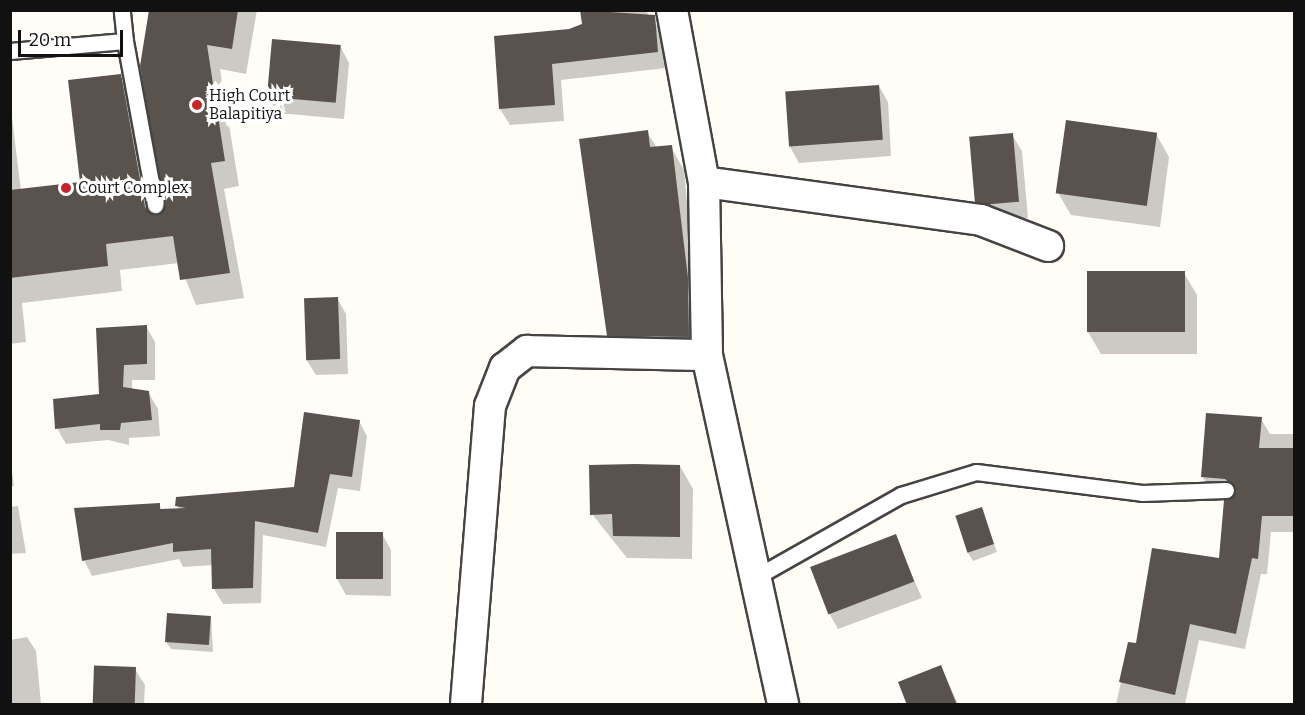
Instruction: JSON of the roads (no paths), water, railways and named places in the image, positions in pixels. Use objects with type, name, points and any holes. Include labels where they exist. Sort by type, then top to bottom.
[{"type":"street","points":[[672,10],[704,182],[707,356],[783,705]]},
{"type":"street","points":[[704,182],[981,220],[1048,246]]},
{"type":"street","points":[[466,705],[490,406],[506,368],[527,351],[707,356]]},
{"type":"lane","points":[[122,10],[125,41],[155,205]]},
{"type":"lane","points":[[10,51],[125,41]]},
{"type":"lane","points":[[756,578],[901,495],[976,472],[1142,493],[1226,490]]},
{"type":"place","name":"High Court Balapitiya","points":[[197,105]]},
{"type":"place","name":"Court Complex","points":[[66,188]]}]
